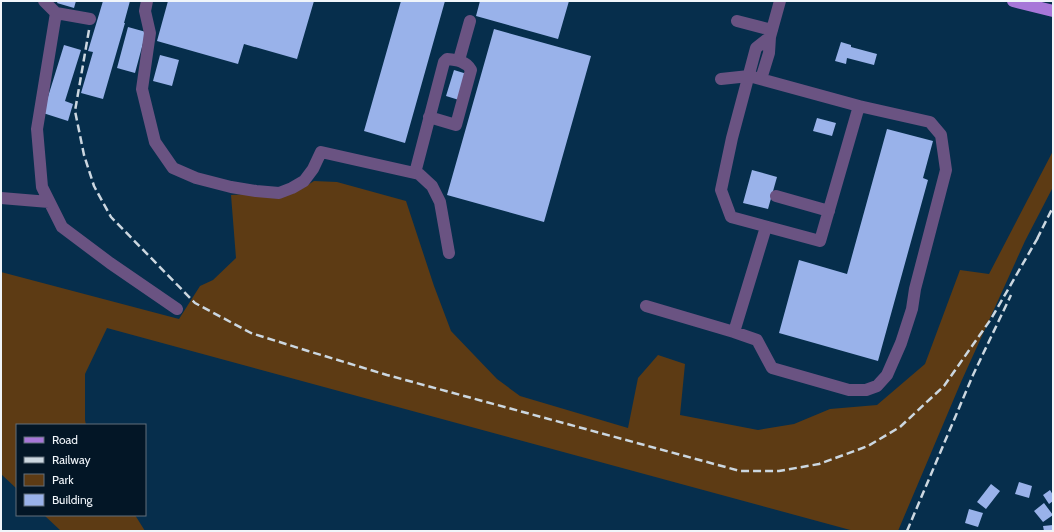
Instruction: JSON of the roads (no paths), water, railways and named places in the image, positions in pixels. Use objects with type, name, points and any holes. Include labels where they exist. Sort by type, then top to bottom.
[{"type":"main road","points":[[1013,1],[1053,11]]},
{"type":"lane","points":[[44,1],[56,13],[90,20]]},
{"type":"lane","points":[[147,1],[145,11],[150,33],[142,89],[155,142],[173,168],[196,178],[224,185],[256,191],[279,193],[304,181],[314,169],[321,152],[419,174],[432,186],[440,202],[449,253]]},
{"type":"lane","points":[[761,79],[769,52],[771,33],[780,1]]},
{"type":"lane","points":[[56,13],[37,129],[42,187],[62,227],[110,263],[177,309]]},
{"type":"lane","points":[[459,60],[470,21]]},
{"type":"lane","points":[[737,21],[771,33]]},
{"type":"lane","points":[[771,33],[756,48],[732,138],[721,190],[731,217],[820,242],[859,106]]},
{"type":"lane","points":[[415,173],[444,62],[447,59],[459,60],[468,65],[471,70],[456,125],[430,117]]},
{"type":"lane","points":[[646,306],[757,340],[772,368],[849,390],[866,390],[877,386],[887,375],[901,344],[912,309],[946,170],[941,135],[930,122],[859,106],[749,76],[721,79]]},
{"type":"lane","points":[[776,196],[829,211]]},
{"type":"lane","points":[[1,198],[49,202]]},
{"type":"lane","points":[[734,332],[766,227]]},
{"type":"railway","points":[[89,30],[75,111],[84,155],[94,186],[111,217],[195,303],[251,333],[308,351],[387,375],[740,471],[779,471],[819,464],[868,446],[900,427],[944,386],[991,319],[1040,234]]},
{"type":"railway","points":[[1037,239],[1053,207]]},
{"type":"railway","points":[[907,531],[973,375],[1011,295]]}]
